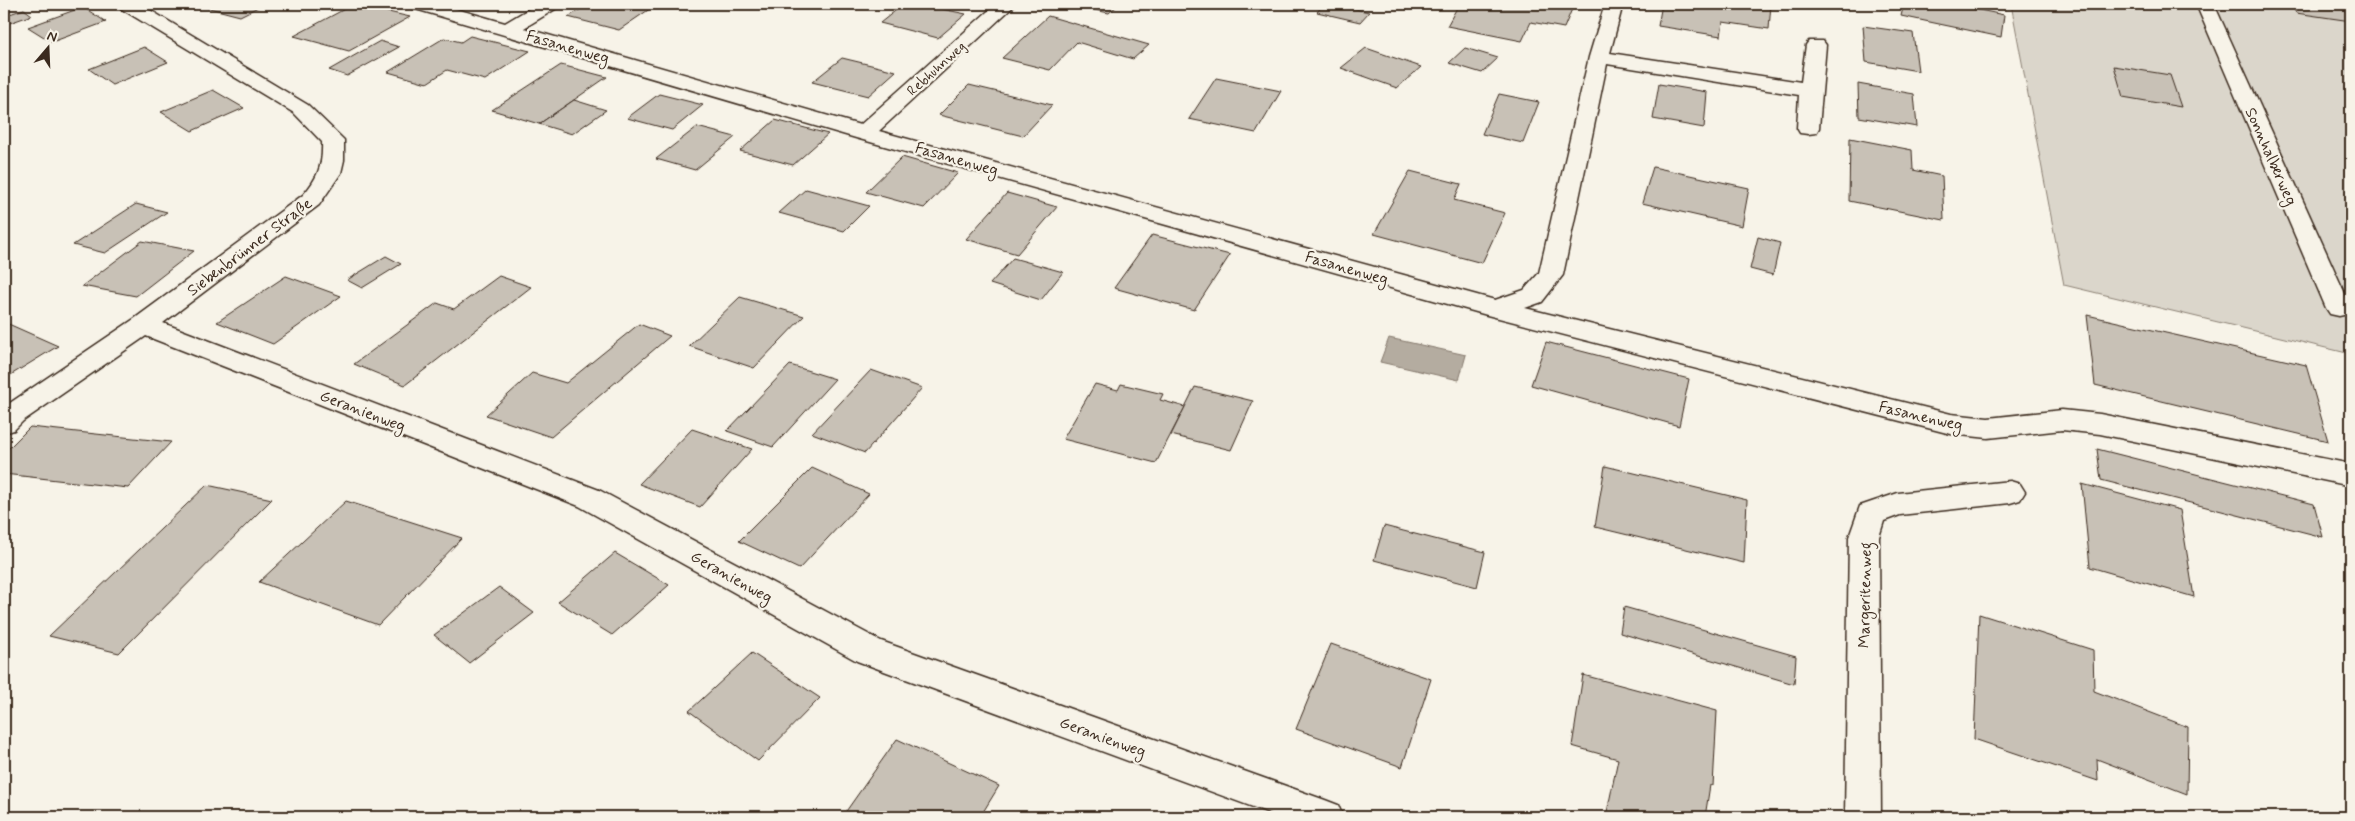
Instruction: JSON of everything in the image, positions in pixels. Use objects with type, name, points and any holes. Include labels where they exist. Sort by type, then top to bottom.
[{"type":"street","name":"Siebenbrünner Straße","points":[[4,423],[13,414],[142,325],[312,200],[329,179],[334,162],[333,140],[301,110],[126,4]]},
{"type":"street","name":"Fasanenweg","points":[[418,4],[864,133],[1496,309],[1951,424],[1988,428],[2062,420],[2100,424],[2351,475]]},
{"type":"street","points":[[509,29],[550,4]]},
{"type":"street","name":"Rebhuhnweg","points":[[864,133],[1007,4]]},
{"type":"street","points":[[1496,309],[1533,296],[1551,275],[1599,57],[1614,4]]},
{"type":"street","name":"Sonnhalberweg","points":[[2205,4],[2338,308]]},
{"type":"street","points":[[1808,128],[1810,90],[1816,45]]},
{"type":"street","points":[[1599,57],[1810,90]]},
{"type":"street","name":"Geranienweg","points":[[142,325],[589,498],[870,651],[1325,817]]},
{"type":"street","name":"Margeritenweg","points":[[1863,817],[1864,537],[1871,514],[1898,504],[2010,492]]},
{"type":"shaded area","points":[[2011,4],[2351,4],[2351,354],[2064,285]]},
{"type":"shaded area","points":[[1389,338],[1466,355],[1459,380],[1380,362]]},
{"type":"building","points":[[194,4],[264,4],[240,16]]},
{"type":"building","points":[[354,4],[410,17],[349,51],[294,36]]},
{"type":"building","points":[[589,4],[657,4],[619,30],[568,17]]},
{"type":"building","points":[[885,4],[947,4],[942,9],[966,14],[938,38],[880,23],[900,7]]},
{"type":"building","points":[[1066,4],[1119,4],[1109,13]]},
{"type":"building","points":[[1324,4],[1369,12],[1360,22],[1317,12]]},
{"type":"building","points":[[1459,4],[1541,4],[1572,9],[1564,28],[1531,22],[1522,41],[1447,26]]},
{"type":"building","points":[[1662,4],[1771,4],[1769,29],[1723,22],[1721,36],[1658,26]]},
{"type":"building","points":[[1904,4],[1950,4],[2004,15],[2001,37],[1901,16]]},
{"type":"building","points":[[2291,4],[2342,4],[2351,21],[2296,13]]},
{"type":"building","points":[[83,7],[106,22],[52,42],[28,27]]},
{"type":"building","points":[[24,9],[32,15],[4,25],[4,16]]},
{"type":"building","points":[[1048,16],[1149,45],[1133,59],[1077,42],[1050,70],[1002,58]]},
{"type":"building","points":[[1863,26],[1913,33],[1918,71],[1866,62]]},
{"type":"building","points":[[470,36],[530,51],[485,80],[447,70],[427,83],[388,72],[444,38],[461,42]]},
{"type":"building","points":[[380,41],[399,47],[347,76],[329,70]]},
{"type":"building","points":[[144,47],[168,62],[112,85],[89,69]]},
{"type":"building","points":[[1366,48],[1421,67],[1397,88],[1341,68]]},
{"type":"building","points":[[1465,48],[1498,58],[1482,73],[1449,63]]},
{"type":"building","points":[[842,58],[896,71],[868,96],[812,82]]},
{"type":"building","points":[[561,65],[607,77],[539,124],[492,110]]},
{"type":"building","points":[[2114,66],[2170,75],[2181,107],[2123,97]]},
{"type":"building","points":[[1216,78],[1281,91],[1256,133],[1189,119]]},
{"type":"building","points":[[1659,84],[1707,92],[1704,128],[1653,119]]},
{"type":"building","points":[[1858,84],[1914,94],[1917,127],[1859,117]]},
{"type":"building","points":[[969,85],[1052,105],[1023,136],[939,115]]},
{"type":"building","points":[[213,90],[244,108],[192,131],[161,112]]},
{"type":"building","points":[[659,94],[703,105],[672,130],[627,118]]},
{"type":"building","points":[[1499,94],[1539,102],[1523,143],[1482,134]]},
{"type":"building","points":[[574,100],[606,110],[572,134],[539,124]]},
{"type":"building","points":[[775,120],[828,134],[793,165],[740,151]]},
{"type":"building","points":[[697,127],[735,137],[695,170],[656,159]]},
{"type":"building","points":[[1850,138],[1912,150],[1913,170],[1942,176],[1944,220],[1849,201]]},
{"type":"building","points":[[902,157],[958,173],[924,208],[866,192]]},
{"type":"building","points":[[1653,167],[1749,188],[1742,226],[1642,203]]},
{"type":"building","points":[[1410,171],[1461,184],[1454,200],[1505,213],[1482,263],[1374,234]]},
{"type":"building","points":[[806,189],[869,206],[844,231],[779,213]]},
{"type":"building","points":[[1007,193],[1057,207],[1017,254],[966,239]]},
{"type":"building","points":[[136,204],[167,212],[105,253],[73,245]]},
{"type":"building","points":[[1152,235],[1230,255],[1194,310],[1114,288]]},
{"type":"building","points":[[1758,237],[1780,243],[1773,275],[1750,269]]},
{"type":"building","points":[[142,241],[194,251],[136,296],[82,286]]},
{"type":"building","points":[[386,256],[401,264],[362,288],[347,280]]},
{"type":"building","points":[[1013,258],[1063,272],[1041,300],[990,284]]},
{"type":"building","points":[[286,276],[341,296],[273,344],[217,322]]},
{"type":"building","points":[[499,276],[531,287],[405,385],[354,364],[437,303],[454,309]]},
{"type":"building","points":[[740,297],[804,316],[754,368],[689,346]]},
{"type":"building","points":[[2087,315],[2306,365],[2328,441],[2095,385]]},
{"type":"building","points":[[4,322],[58,346],[4,379]]},
{"type":"building","points":[[639,324],[670,336],[551,437],[486,415],[532,373],[566,383]]},
{"type":"building","points":[[1546,342],[1689,379],[1679,426],[1531,385]]},
{"type":"building","points":[[790,365],[835,379],[773,447],[727,431]]},
{"type":"building","points":[[871,370],[922,388],[865,453],[812,433]]},
{"type":"building","points":[[1095,384],[1118,390],[1121,384],[1163,394],[1160,400],[1185,407],[1156,463],[1063,439]]},
{"type":"building","points":[[1195,387],[1253,401],[1231,450],[1171,435]]},
{"type":"building","points":[[30,427],[171,442],[128,488],[4,474],[4,453]]},
{"type":"building","points":[[692,429],[752,449],[700,507],[639,484]]},
{"type":"building","points":[[2097,449],[2314,504],[2323,537],[2101,480]]},
{"type":"building","points":[[1605,466],[1747,500],[1744,563],[1595,527]]},
{"type":"building","points":[[812,468],[869,494],[799,569],[739,541]]},
{"type":"building","points":[[2082,484],[2180,510],[2194,597],[2090,567]]},
{"type":"building","points":[[207,485],[272,499],[119,653],[49,636]]},
{"type":"building","points":[[346,501],[462,538],[378,625],[259,582]]},
{"type":"building","points":[[1384,526],[1485,552],[1477,587],[1374,560]]},
{"type":"building","points":[[615,553],[669,585],[612,635],[558,602]]},
{"type":"building","points":[[499,587],[534,613],[469,663],[434,635]]},
{"type":"building","points":[[1624,607],[1796,656],[1794,684],[1620,633]]},
{"type":"building","points":[[1979,614],[2093,650],[2094,691],[2188,727],[2187,794],[2097,759],[2098,781],[1974,739]]},
{"type":"building","points":[[1331,644],[1431,679],[1402,767],[1296,729]]},
{"type":"building","points":[[752,653],[820,698],[758,761],[689,711]]},
{"type":"building","points":[[1583,675],[1717,711],[1713,786],[1710,785],[1705,817],[1606,817],[1618,759],[1572,746]]},
{"type":"building","points":[[897,739],[999,786],[980,817],[842,817]]}]
